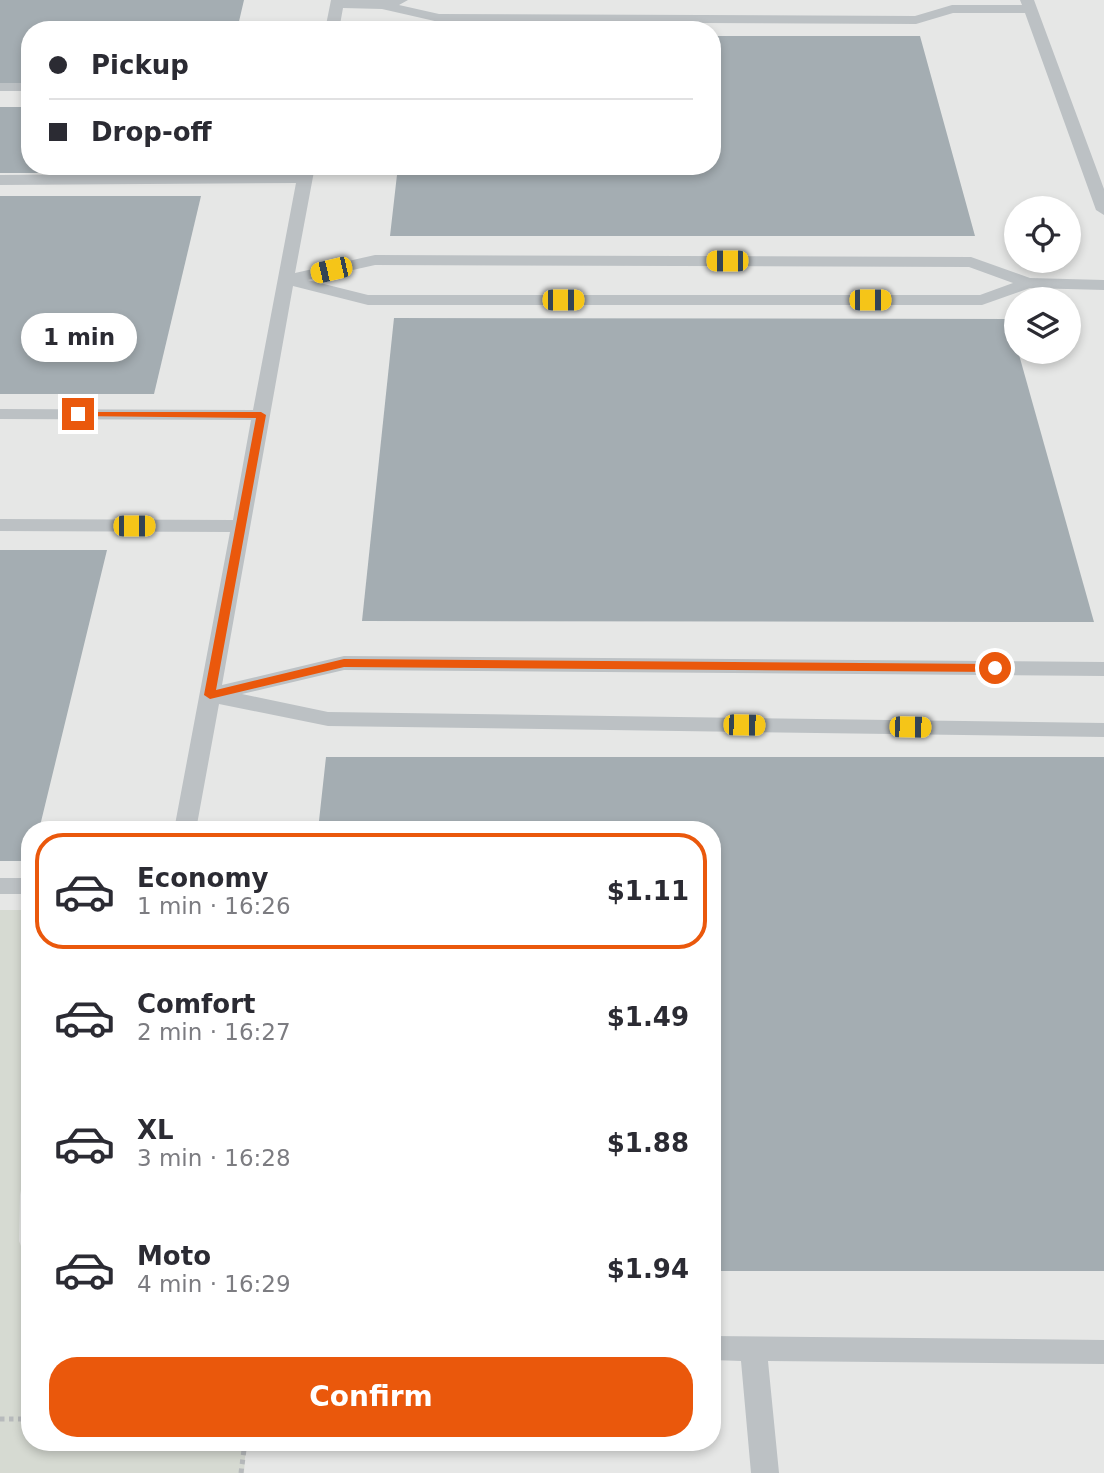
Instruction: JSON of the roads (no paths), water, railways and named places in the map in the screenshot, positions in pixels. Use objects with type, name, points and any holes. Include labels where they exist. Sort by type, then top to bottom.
[{"type":"lane","points":[[382,5],[401,0]]},
{"type":"lane","points":[[927,0],[952,9]]},
{"type":"lane","points":[[334,21],[337,2],[382,5],[439,18],[916,20],[952,9],[1029,5],[1104,210]]},
{"type":"lane","points":[[0,87],[21,87]]},
{"type":"lane","points":[[0,180],[191,175]]},
{"type":"lane","points":[[187,821],[305,175]]},
{"type":"lane","points":[[287,280],[375,260],[971,262],[1028,283],[1104,285]]},
{"type":"lane","points":[[287,280],[368,300],[982,300],[1028,283]]},
{"type":"lane","points":[[0,414],[261,415]]},
{"type":"lane","points":[[0,525],[241,526]]},
{"type":"lane","points":[[210,695],[344,663],[1104,669]]},
{"type":"lane","points":[[210,695],[328,719],[1104,730]]},
{"type":"lane","points":[[0,886],[21,886]]},
{"type":"lane","points":[[721,1348],[1104,1352]]},
{"type":"lane","points":[[753,1348],[765,1473]]}]
